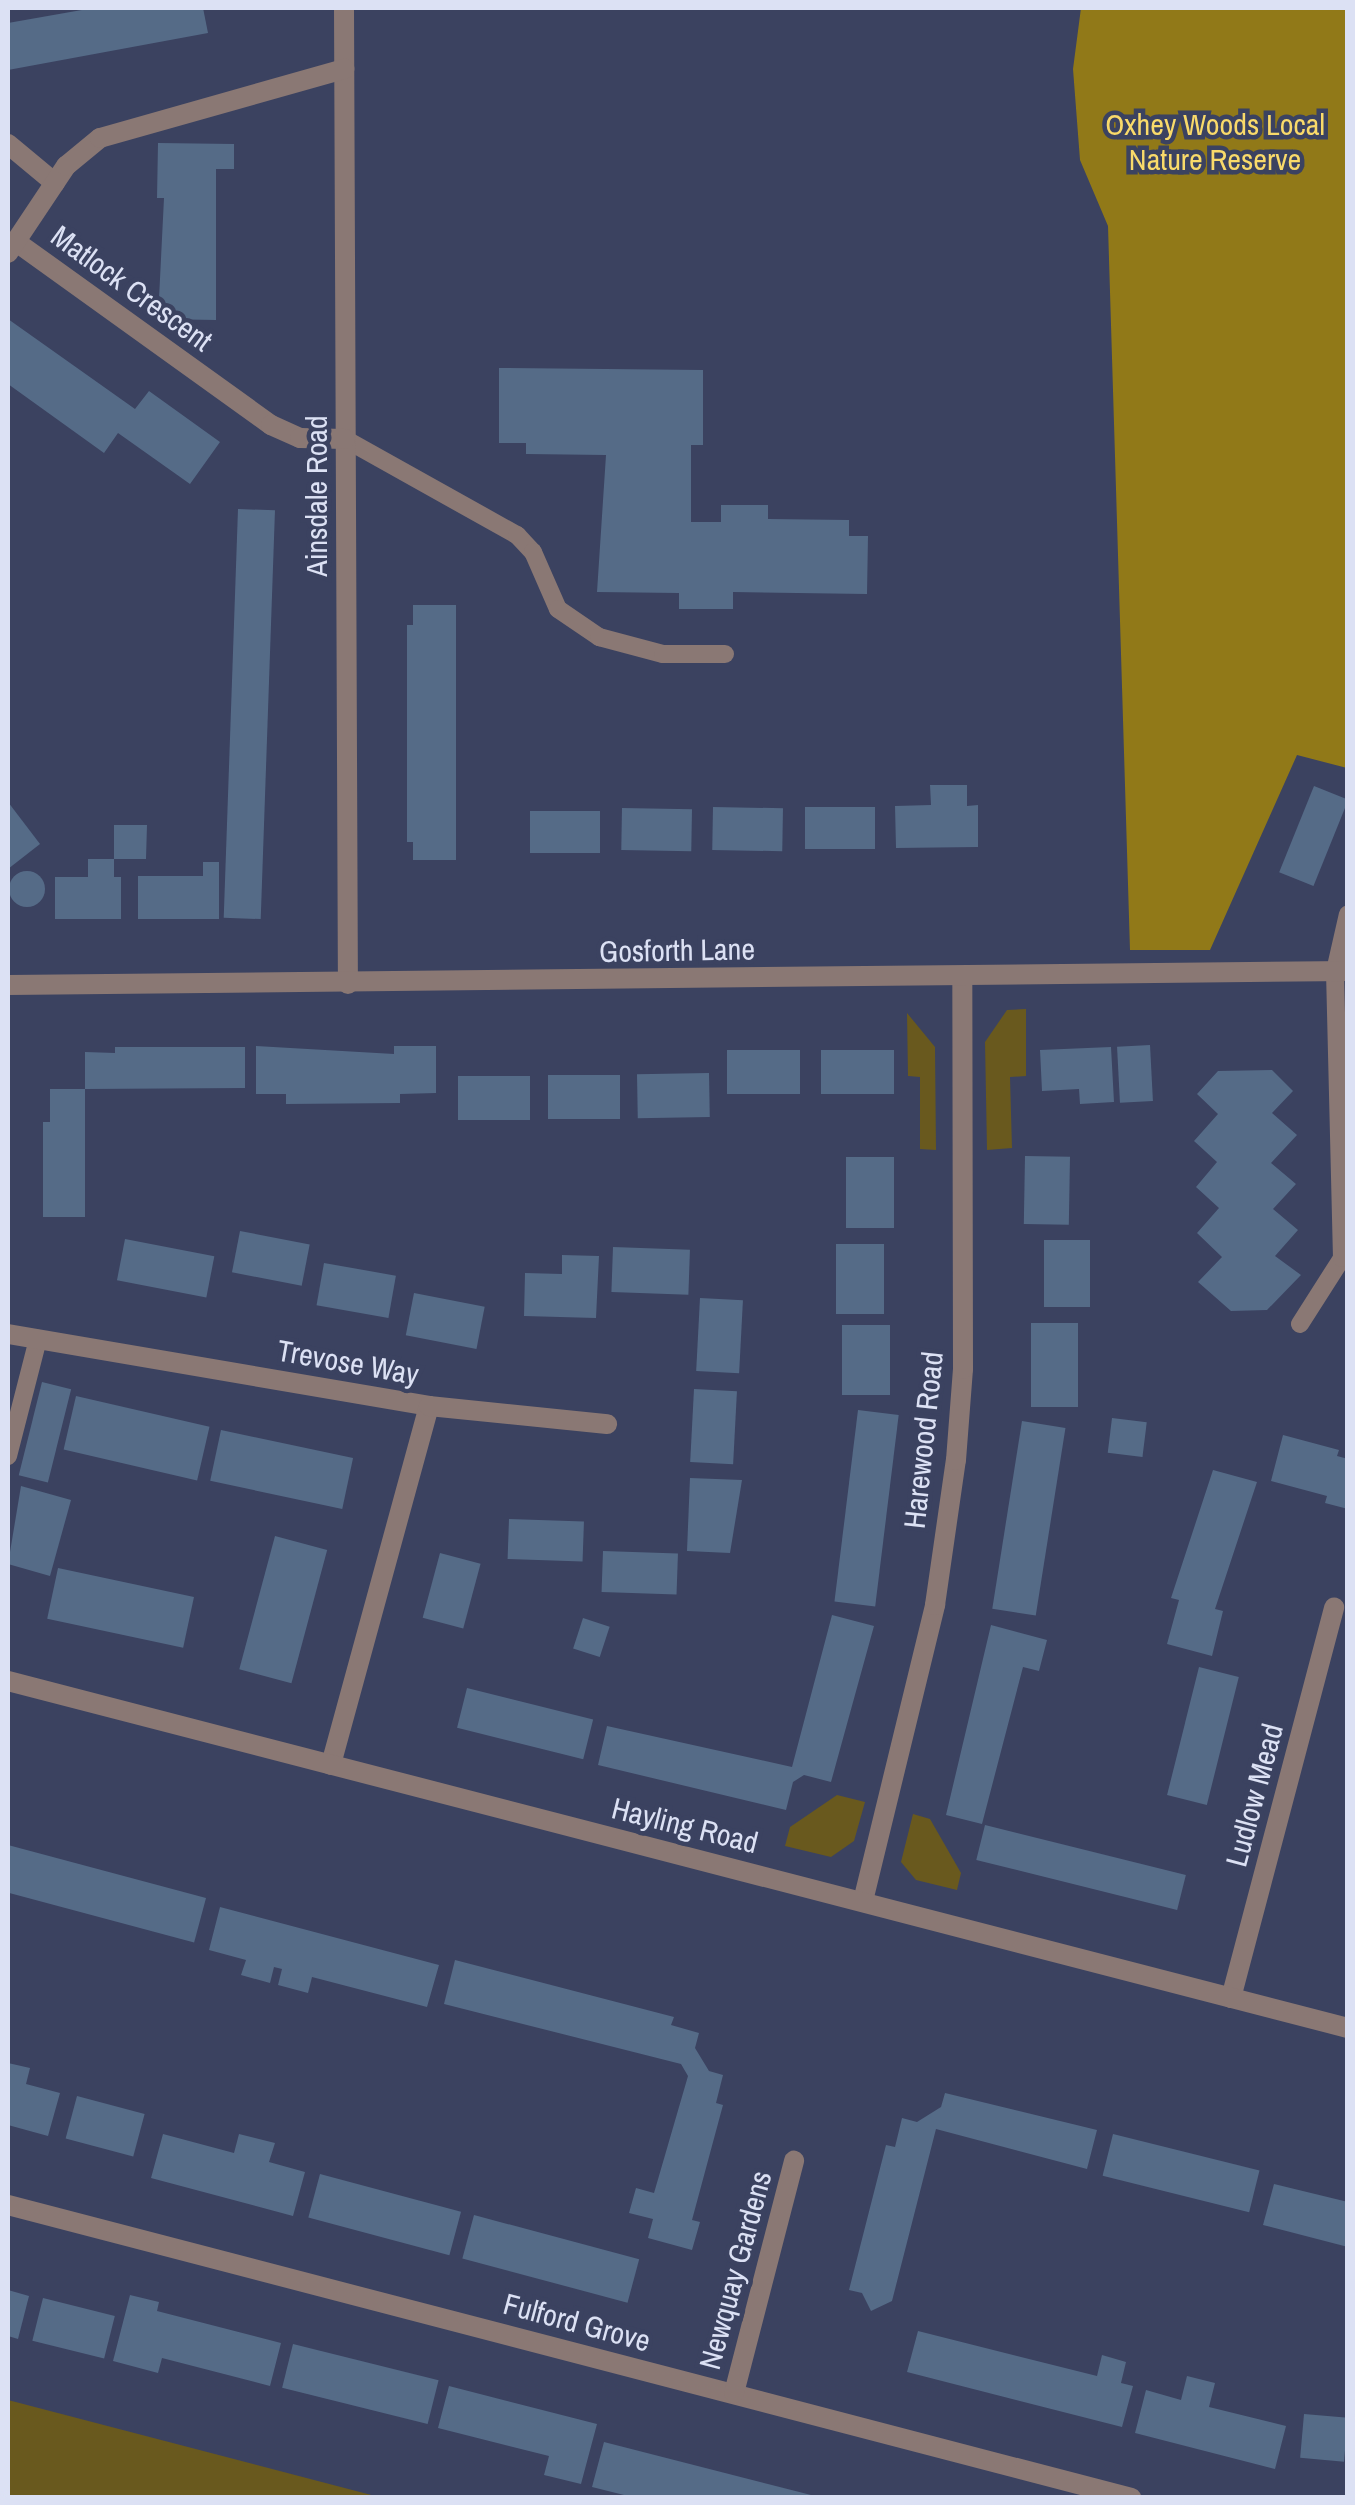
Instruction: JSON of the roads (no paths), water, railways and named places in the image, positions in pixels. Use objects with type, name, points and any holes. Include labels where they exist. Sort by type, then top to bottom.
[{"type":"street","name":"Ainsdale Road","points":[[344,8],[348,984]]},
{"type":"street","name":"Matlock Crescent","points":[[344,69],[100,138],[56,183],[11,247],[270,425],[300,438],[345,439]]},
{"type":"street","points":[[8,144],[56,183]]},
{"type":"street","name":"Gosforth Lane","points":[[8,986],[1342,971]]},
{"type":"street","name":"Harewood Road","points":[[863,1901],[934,1605],[956,1460],[964,1314],[962,976]]},
{"type":"street","name":"Trevose Way","points":[[8,1334],[430,1406],[331,1765]]},
{"type":"street","points":[[430,1406],[607,1424]]},
{"type":"street","name":"Ludlow Mead","points":[[1232,1998],[1334,1607]]},
{"type":"street","name":"Hayling Road","points":[[8,1681],[1348,2028]]},
{"type":"street","name":"Newquay Gardens","points":[[734,2393],[794,2161]]},
{"type":"street","name":"Fulford Grove","points":[[8,2205],[1131,2498]]},
{"type":"lane","points":[[345,439],[517,535],[533,552],[558,609],[598,637],[663,654],[724,654]]},
{"type":"lane","points":[[1300,1324],[1342,1258],[1342,971],[1348,914]]},
{"type":"lane","points":[[8,1456],[38,1339]]},
{"type":"park label","name":"Oxhey Woods Local Nature Reserve","points":[[1215,141]]}]
